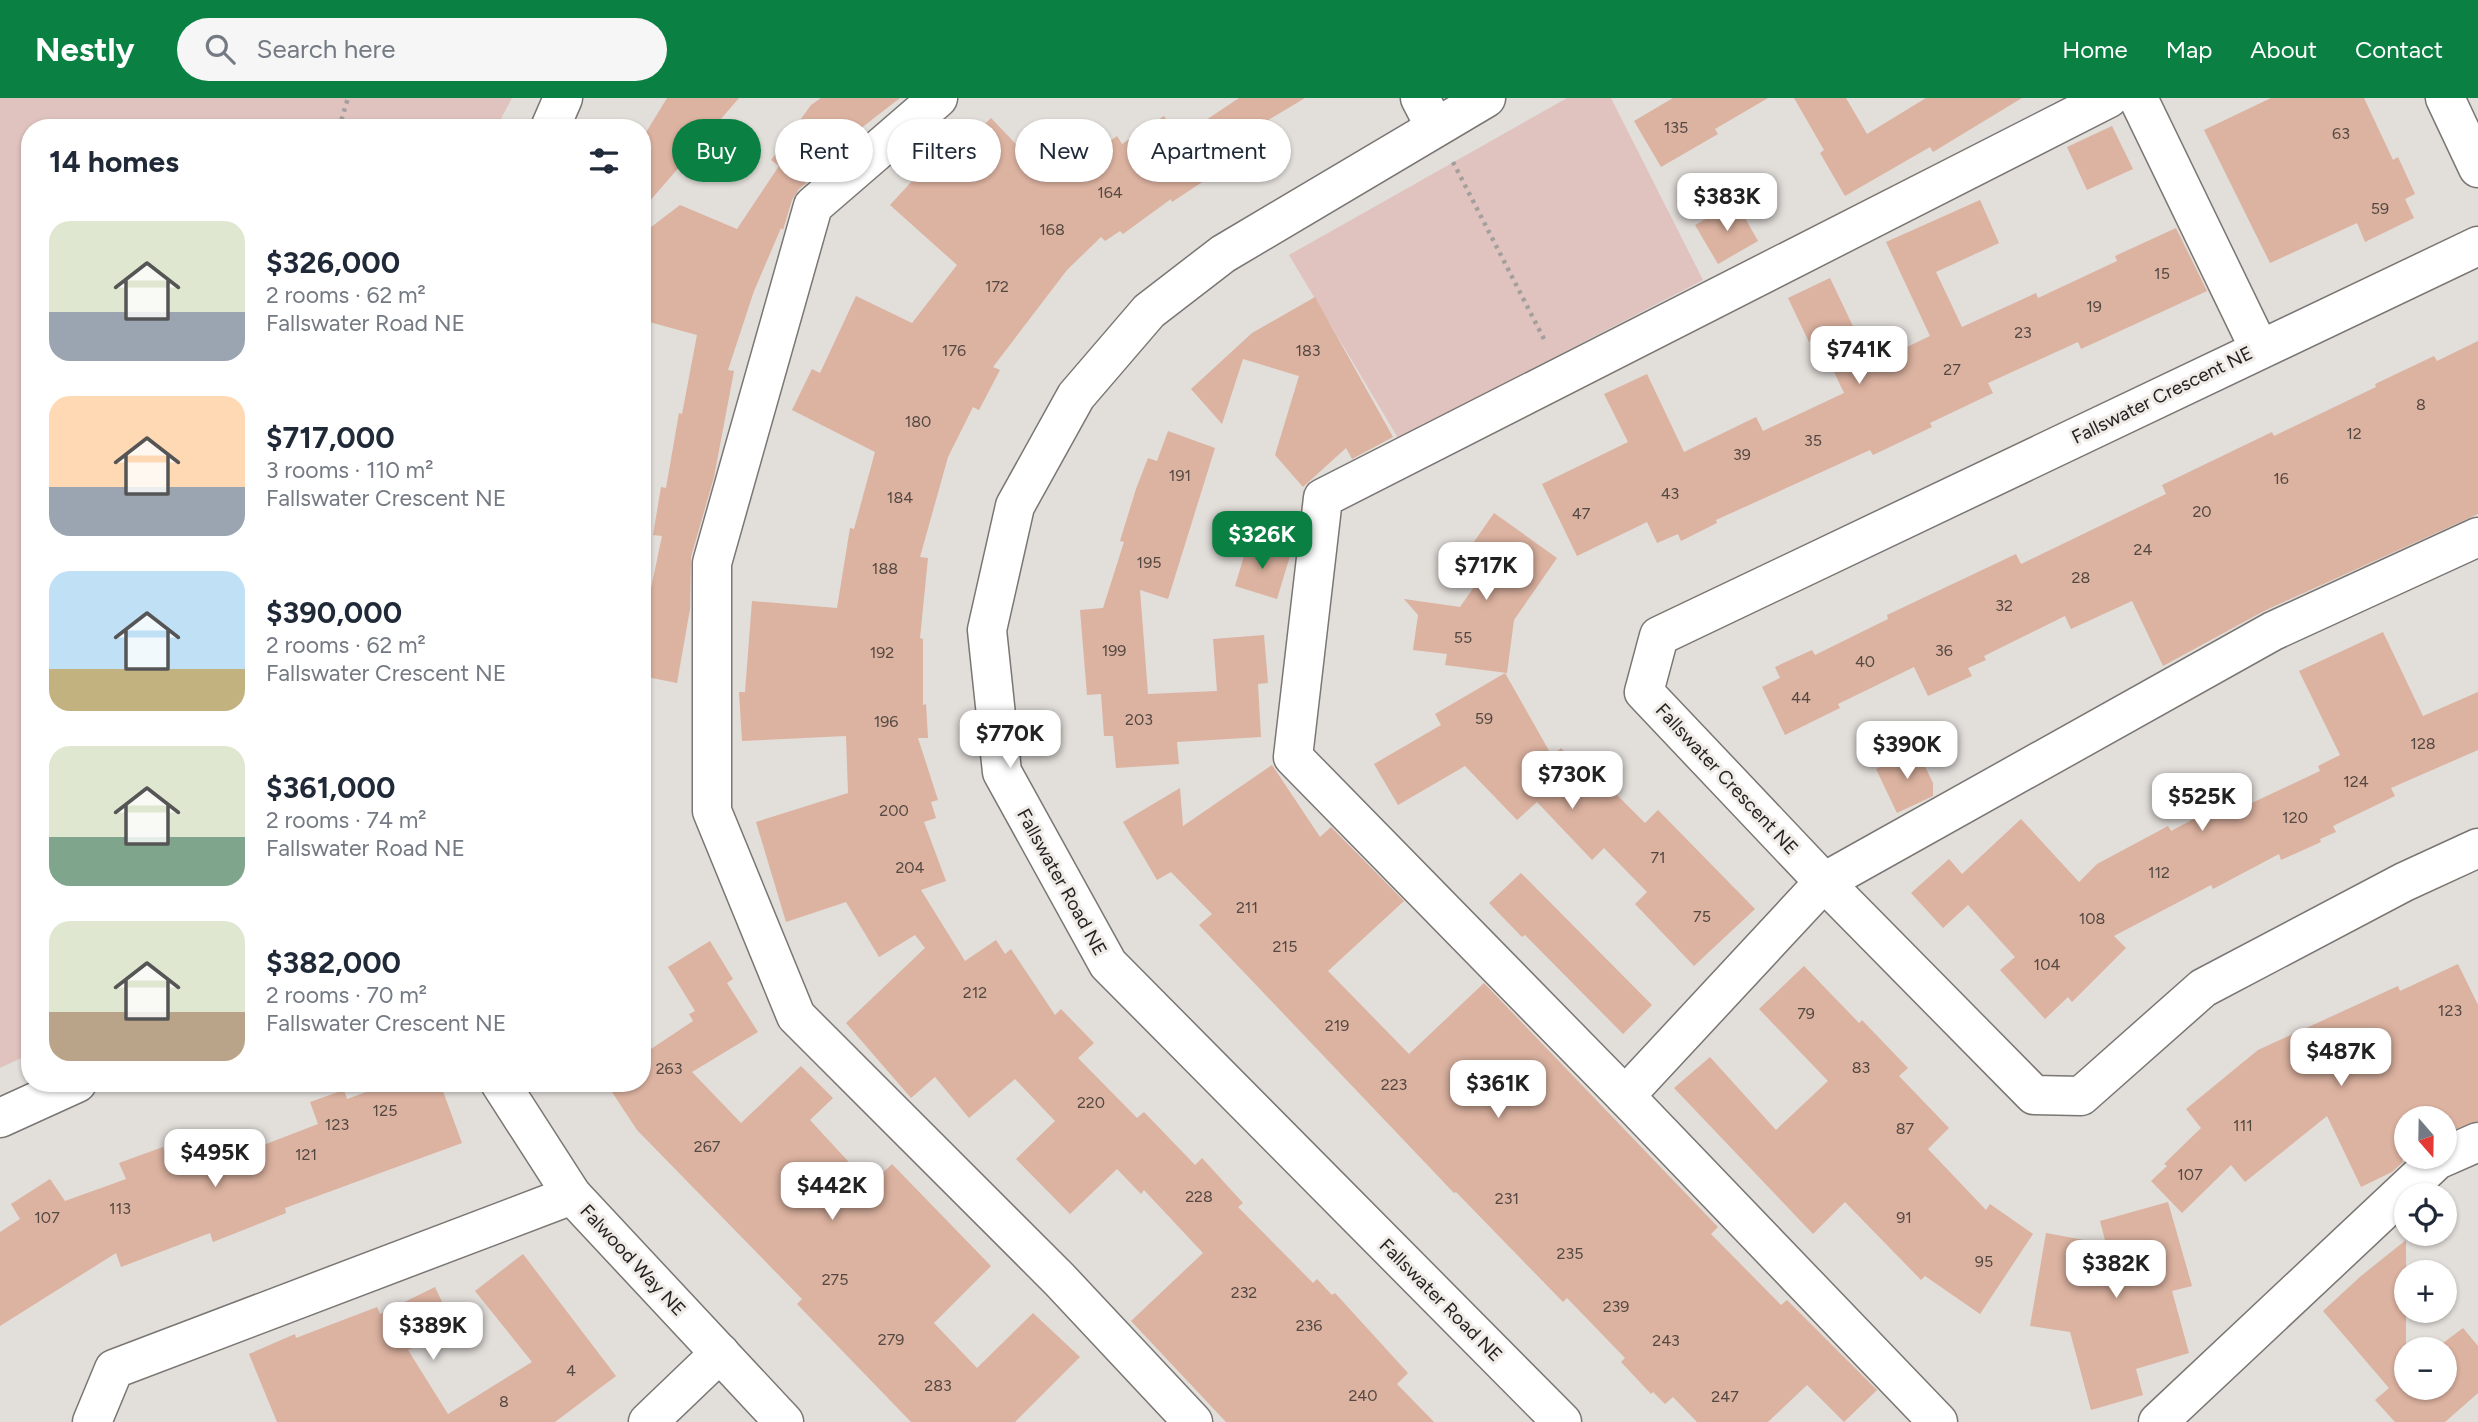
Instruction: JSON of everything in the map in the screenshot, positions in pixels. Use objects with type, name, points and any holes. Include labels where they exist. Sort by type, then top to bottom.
[{"type":"street","points":[[554,119],[563,98]]},
{"type":"street","points":[[938,98],[813,206],[712,563],[712,811],[796,1016],[1059,1279],[1193,1422]]},
{"type":"street","name":"Fallswater Road NE","points":[[1486,98],[1428,113],[1223,254],[1149,311],[1076,396],[1015,506],[987,631],[1002,772],[1108,964],[1562,1422]]},
{"type":"street","points":[[1937,1422],[1625,1096],[1293,757],[1323,498],[2109,98]]},
{"type":"street","points":[[2138,98],[2259,348]]},
{"type":"street","points":[[2445,98],[2478,168]]},
{"type":"street","name":"Fallswater Crescent NE","points":[[2478,246],[1659,636],[1644,691],[1824,882],[2034,1095],[2081,1096],[2203,988],[2404,882],[2478,848]]},
{"type":"street","points":[[1625,1096],[1824,882],[2273,631],[2478,537]]},
{"type":"street","points":[[0,1118],[57,1092]]},
{"type":"street","name":"Falwood Way NE","points":[[506,1092],[572,1195],[784,1422]]},
{"type":"street","points":[[2158,1422],[2437,1160],[2478,1142]]},
{"type":"street","points":[[92,1422],[114,1369],[572,1195]]},
{"type":"street","points":[[648,1422],[720,1353]]},
{"type":"path","points":[[342,119],[348,98]]},
{"type":"path","points":[[1428,113],[1562,375]]},
{"type":"shaded area","points":[[0,98],[512,98],[501,119],[21,119],[21,1058],[0,1068]]},
{"type":"shaded area","points":[[1567,98],[1611,98],[1703,280],[1398,438],[1289,255]]},
{"type":"building","points":[[667,98],[739,98],[721,119],[672,119],[672,175],[651,200],[651,124]]},
{"type":"building","points":[[821,98],[900,98],[873,119],[801,119],[811,105]]},
{"type":"building","points":[[1239,98],[1305,98],[1270,119],[1208,119]]},
{"type":"building","points":[[1673,98],[1768,98],[1715,129],[1718,134],[1661,167],[1634,121]]},
{"type":"building","points":[[1794,98],[1846,98],[1867,134],[1926,98],[2022,98],[1933,152],[1930,147],[1845,196],[1820,153],[1824,150]]},
{"type":"building","points":[[2271,98],[2364,98],[2393,160],[2398,157],[2415,194],[2405,199],[2414,218],[2365,242],[2357,223],[2270,263],[2204,130]]},
{"type":"building","points":[[2112,126],[2133,169],[2087,190],[2067,147]]},
{"type":"building","points":[[1001,128],[1015,143],[1015,182],[1113,182],[1113,139],[1117,136],[1122,144],[1127,141],[1127,182],[1202,182],[1172,202],[1171,199],[1123,234],[1120,231],[1105,241],[1101,237],[1067,270],[993,367],[1000,370],[979,410],[973,407],[948,457],[920,557],[928,558],[920,638],[923,639],[923,705],[926,704],[928,738],[918,738],[938,800],[931,802],[936,818],[924,822],[946,881],[921,890],[965,961],[996,940],[1005,954],[1011,949],[1055,1015],[1061,1009],[1094,1043],[1078,1058],[1137,1118],[1144,1112],[1195,1165],[1202,1158],[1243,1203],[1238,1207],[1313,1283],[1317,1279],[1332,1295],[1335,1293],[1408,1373],[1397,1384],[1434,1422],[1226,1422],[1131,1321],[1203,1253],[1144,1190],[1141,1194],[1117,1169],[1070,1214],[1016,1159],[1055,1121],[1015,1079],[969,1118],[935,1077],[911,1098],[846,1023],[925,948],[915,935],[879,957],[846,902],[786,922],[756,822],[848,793],[846,736],[742,741],[739,692],[745,692],[752,601],[837,608],[850,528],[854,529],[875,452],[792,410],[812,369],[820,373],[856,296],[912,323],[957,265],[890,205],[911,182],[1001,182]]},
{"type":"building","points":[[775,172],[775,182],[807,182],[792,200],[783,230],[781,228],[754,291],[728,370],[734,371],[714,477],[691,557],[690,609],[677,683],[651,678],[651,589],[662,536],[653,535],[661,487],[666,488],[679,413],[682,414],[697,335],[651,322],[651,227],[680,205],[737,229]]},
{"type":"building","points":[[1980,200],[1999,243],[1936,272],[1962,327],[2036,293],[2038,298],[2117,261],[2115,256],[2176,228],[2207,291],[2081,349],[2078,342],[1988,383],[1993,393],[1930,423],[1932,427],[1873,455],[1870,450],[1716,520],[1717,523],[1681,541],[1678,534],[1657,543],[1647,522],[1577,556],[1542,484],[1628,442],[1604,394],[1647,374],[1684,452],[1756,417],[1763,431],[1844,393],[1818,338],[1809,342],[1788,298],[1830,278],[1871,364],[1930,336],[1886,242]]},
{"type":"building","points":[[1736,202],[1758,241],[1718,264],[1695,225]]},
{"type":"building","points":[[1315,297],[1393,437],[1352,459],[1346,448],[1303,487],[1275,455],[1299,376],[1243,359],[1222,424],[1191,389],[1252,333]]},
{"type":"building","points":[[2478,341],[2478,514],[2264,611],[2163,666],[2132,601],[2071,629],[2065,616],[1984,656],[1986,660],[1968,668],[1972,676],[1928,696],[1914,667],[1838,704],[1840,708],[1785,735],[1762,687],[1780,678],[1775,667],[1812,650],[1815,655],[1888,619],[1887,615],[2016,554],[2021,564],[2166,494],[2162,485],[2272,432],[2274,436],[2434,356],[2437,361]]},
{"type":"building","points":[[1168,431],[1215,448],[1168,599],[1140,590],[1148,694],[1217,691],[1213,639],[1264,635],[1268,683],[1258,684],[1261,737],[1177,742],[1179,764],[1116,768],[1113,736],[1104,736],[1101,694],[1087,695],[1080,610],[1103,608],[1124,542],[1120,541],[1136,489],[1148,458],[1157,461]]},
{"type":"building","points":[[1494,513],[1557,558],[1514,620],[1507,673],[1445,665],[1447,654],[1413,650],[1418,615],[1404,599],[1460,607],[1490,564],[1469,549]]},
{"type":"building","points":[[1248,543],[1290,556],[1277,599],[1235,586]]},
{"type":"building","points":[[2383,632],[2423,716],[2478,692],[2478,750],[2391,788],[2395,796],[2333,826],[2336,832],[2320,839],[2321,842],[2281,860],[2279,854],[2213,889],[2211,885],[2114,936],[2126,948],[2072,1002],[2068,997],[2045,1019],[2000,970],[2015,957],[1968,905],[1943,928],[1911,893],[1949,859],[1962,874],[2021,819],[2079,882],[2097,864],[2168,826],[2171,831],[2235,797],[2241,808],[2320,771],[2318,766],[2340,755],[2299,671]]},
{"type":"building","points":[[1505,673],[1552,756],[1561,748],[1590,778],[1595,773],[1645,823],[1658,810],[1755,909],[1694,966],[1635,904],[1647,892],[1604,848],[1592,860],[1537,802],[1517,820],[1465,766],[1398,805],[1374,764],[1441,725],[1435,714]]},
{"type":"building","points":[[1917,750],[1933,783],[1933,796],[1897,813],[1876,769]]},
{"type":"building","points":[[1272,765],[1320,837],[1331,827],[1404,901],[1328,971],[1409,1054],[1484,983],[1718,1227],[1711,1234],[1781,1305],[1787,1300],[1877,1390],[1844,1422],[1807,1385],[1768,1422],[1697,1422],[1673,1397],[1665,1404],[1653,1392],[1651,1394],[1621,1362],[1625,1358],[1567,1298],[1563,1302],[1456,1192],[1454,1193],[1199,925],[1212,914],[1171,872],[1157,880],[1123,822],[1180,788],[1183,826]]},
{"type":"building","points":[[1521,873],[1652,1005],[1623,1034],[1525,935],[1522,937],[1489,903]]},
{"type":"building","points":[[710,941],[733,979],[727,983],[758,1032],[692,1072],[741,1123],[801,1066],[833,1098],[810,1120],[870,1185],[892,1164],[991,1266],[934,1323],[977,1368],[1033,1313],[1080,1357],[1015,1422],[911,1422],[797,1304],[802,1299],[637,1130],[612,1092],[651,1092],[651,1049],[693,1021],[689,1014],[695,1011],[668,967]]},
{"type":"building","points":[[2458,964],[2478,1005],[2478,1121],[2457,1129],[2457,1106],[2394,1106],[2395,1169],[2361,1187],[2327,1116],[2245,1182],[2231,1165],[2182,1213],[2151,1181],[2167,1166],[2164,1164],[2201,1128],[2186,1109],[2258,1050],[2398,986],[2400,991]]},
{"type":"building","points":[[1804,966],[1859,1023],[1862,1020],[1908,1068],[1899,1076],[1949,1128],[1928,1149],[1986,1210],[1990,1204],[2033,1234],[1980,1314],[1925,1276],[1921,1280],[1845,1202],[1813,1234],[1674,1088],[1710,1057],[1776,1130],[1828,1081],[1759,1009]]},
{"type":"building","points":[[338,1092],[345,1092],[347,1099],[366,1092],[443,1092],[462,1143],[285,1208],[286,1213],[213,1242],[210,1233],[121,1267],[116,1253],[0,1326],[0,1232],[20,1219],[11,1204],[50,1179],[65,1201],[126,1179],[119,1163],[163,1147],[166,1155],[220,1134],[226,1151],[258,1139],[261,1146],[318,1124],[310,1102]]},
{"type":"building","points":[[2168,1202],[2192,1286],[2172,1291],[2189,1353],[2136,1369],[2143,1395],[2091,1410],[2070,1332],[2030,1326],[2046,1233],[2106,1244],[2100,1221]]},
{"type":"building","points":[[2398,1246],[2406,1246],[2406,1260],[2394,1260],[2394,1323],[2406,1323],[2406,1337],[2394,1337],[2394,1400],[2457,1400],[2457,1337],[2451,1337],[2463,1328],[2478,1346],[2478,1393],[2445,1422],[2395,1422],[2375,1400],[2389,1388],[2323,1311]]},
{"type":"building","points":[[523,1254],[616,1376],[555,1422],[277,1422],[249,1354],[295,1334],[296,1338],[377,1307],[380,1314],[435,1287],[454,1327],[408,1350],[448,1414],[532,1362],[475,1291]]}]
